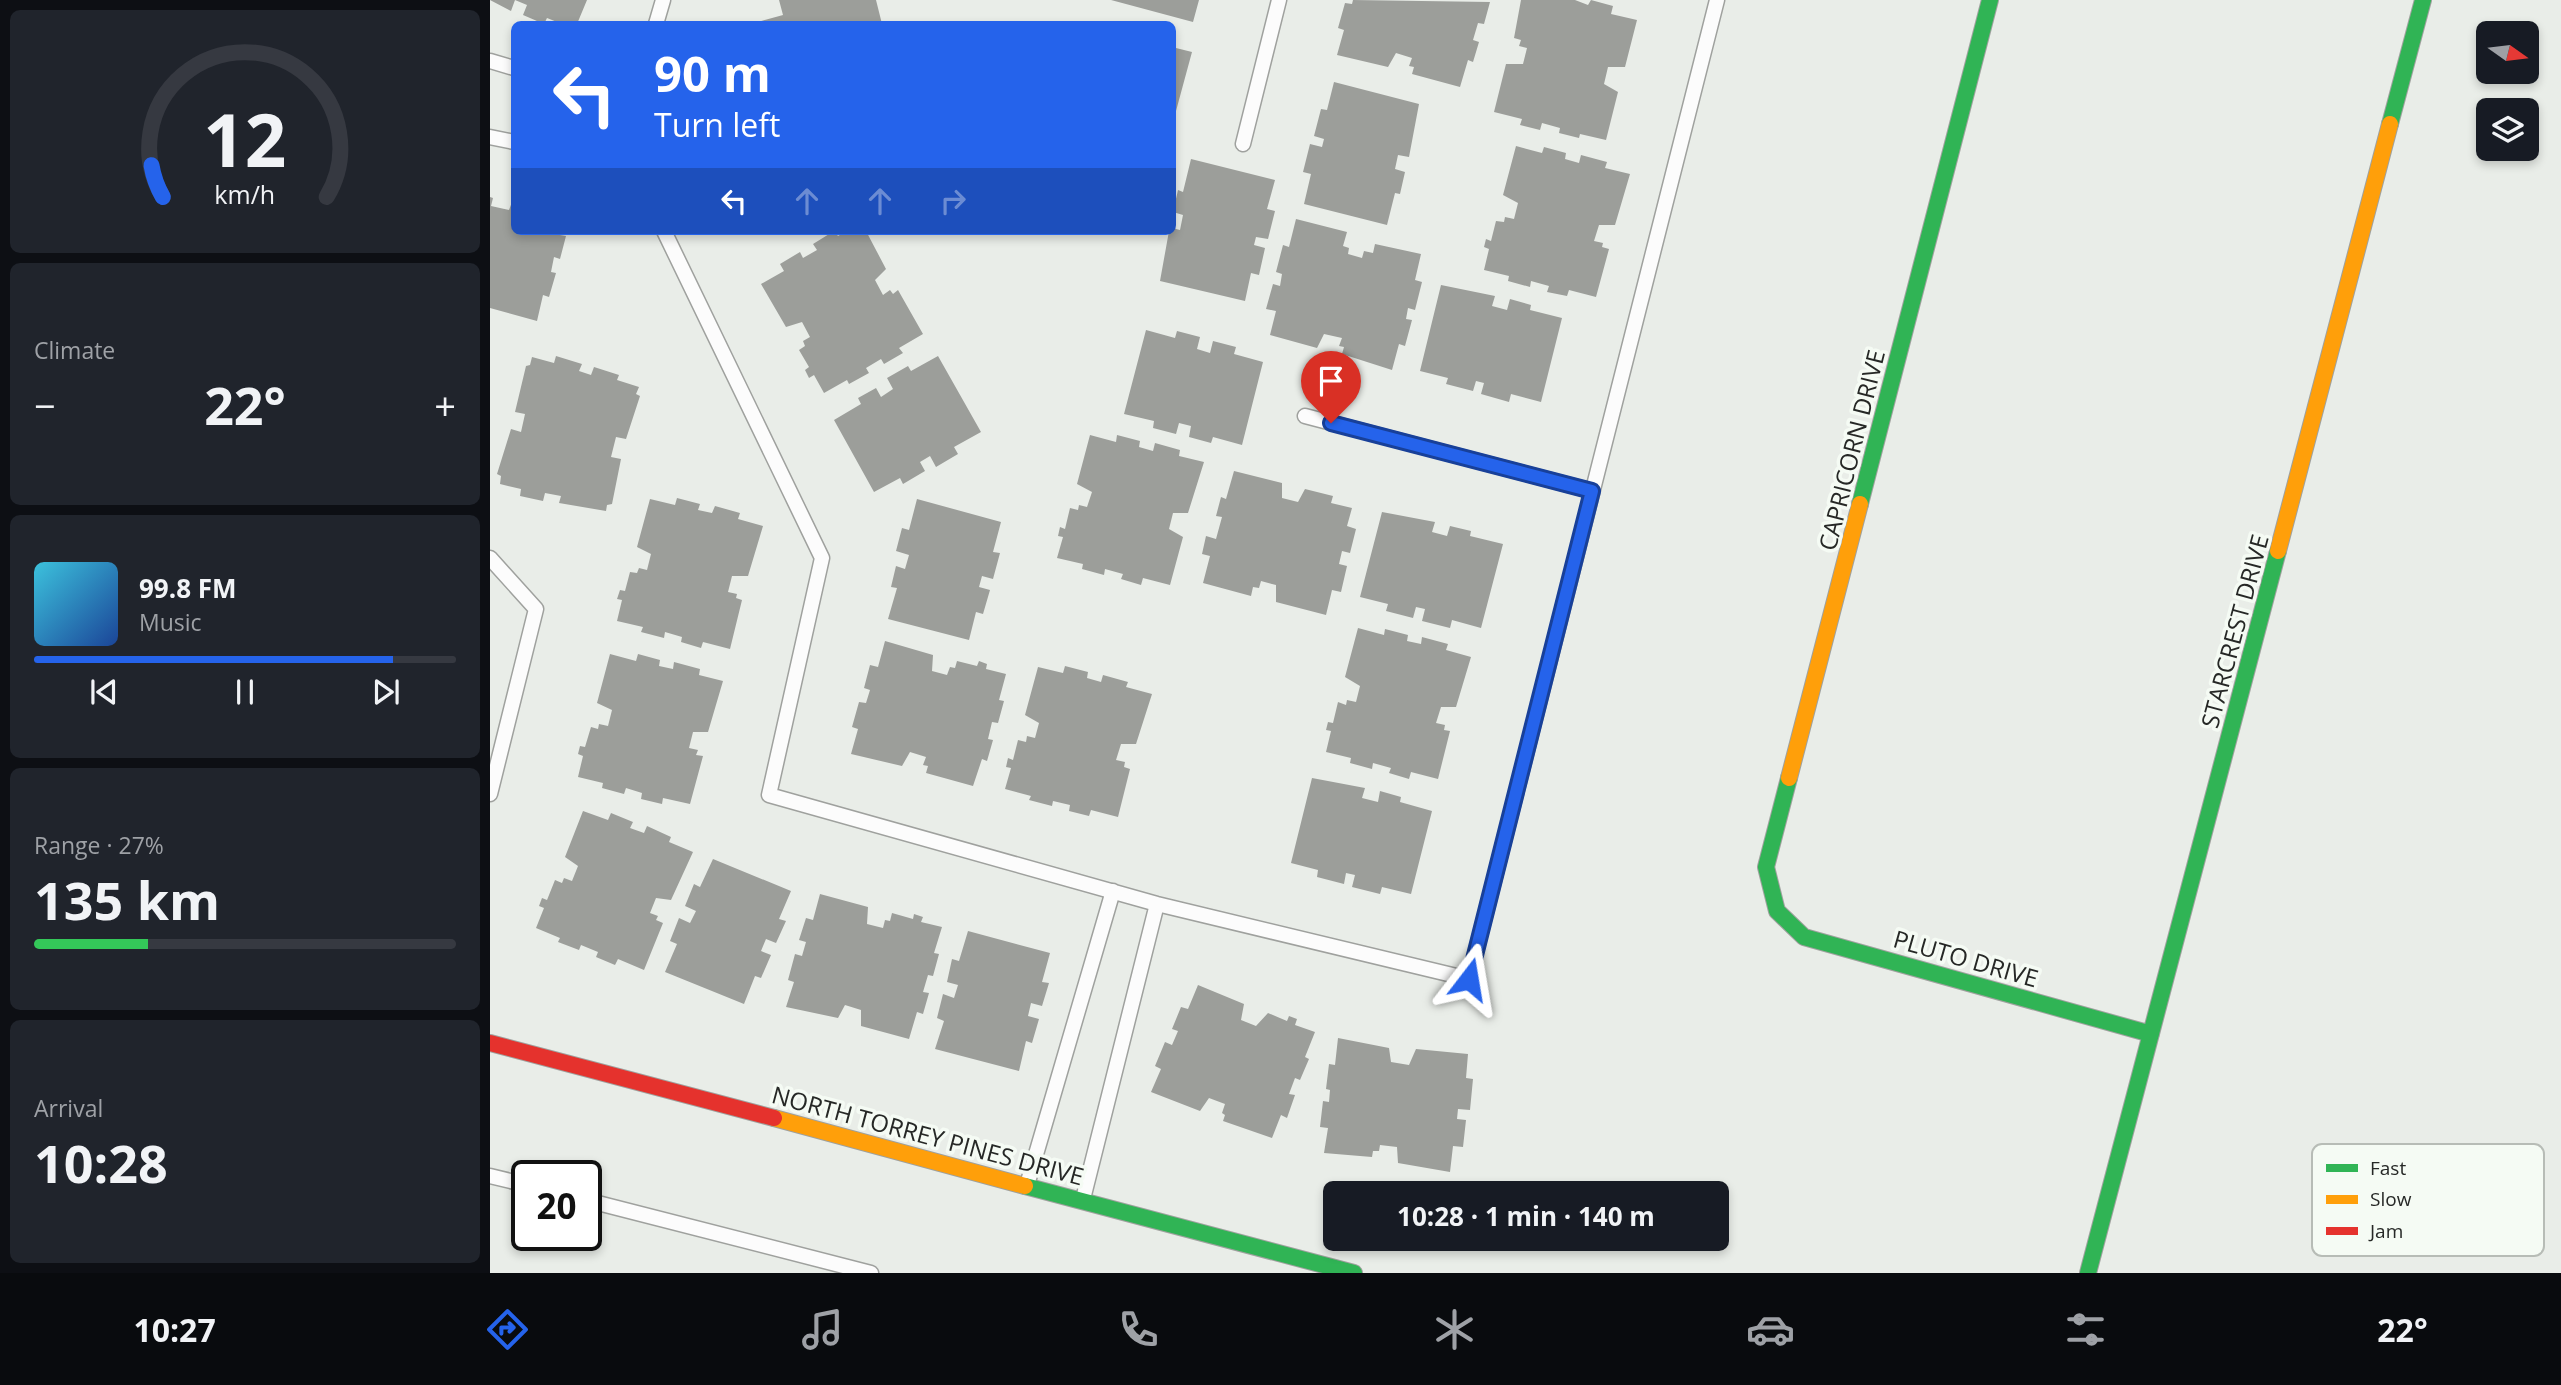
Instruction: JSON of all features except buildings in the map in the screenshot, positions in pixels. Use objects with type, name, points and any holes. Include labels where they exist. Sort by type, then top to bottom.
[{"type":"street","name":"CAPRICORN DRIVE","points":[[1777,911],[1766,867],[1990,0]]},
{"type":"street","name":"STARCREST DRIVE","points":[[2088,1273],[2423,0]]},
{"type":"street","name":"PLUTO DRIVE","points":[[1777,911],[1804,937],[2151,1034]]},
{"type":"street","name":"NORTH TORREY PINES DRIVE","points":[[490,1043],[1354,1273]]},
{"type":"lane","points":[[657,21],[663,0]]},
{"type":"lane","points":[[1243,144],[1279,0]]},
{"type":"lane","points":[[666,235],[822,558],[769,794],[1157,904],[1469,979],[1717,0]]},
{"type":"lane","points":[[490,61],[511,67]]},
{"type":"lane","points":[[490,137],[511,141]]},
{"type":"lane","points":[[1305,416],[1592,491]]},
{"type":"lane","points":[[490,558],[537,609],[490,794]]},
{"type":"lane","points":[[1027,1185],[1113,891]]},
{"type":"lane","points":[[1083,1200],[1157,904]]},
{"type":"lane","points":[[490,1176],[511,1181]]},
{"type":"lane","points":[[602,1204],[871,1273]]},
{"type":"traffic: fast","points":[[1860,504],[1990,0]]},
{"type":"traffic: fast","points":[[2390,124],[2423,0]]},
{"type":"traffic: fast","points":[[2088,1273],[2278,551]]},
{"type":"traffic: fast","points":[[1789,778],[1766,867],[1777,911],[1804,937],[2151,1034]]},
{"type":"traffic: fast","points":[[1025,1186],[1354,1273]]},
{"type":"traffic: slow","points":[[2278,551],[2390,124]]},
{"type":"traffic: slow","points":[[1789,778],[1860,504]]},
{"type":"traffic: slow","points":[[774,1118],[1025,1186]]},
{"type":"traffic: jam","points":[[490,1043],[774,1118]]},
{"type":"route","points":[[1331,423],[1592,491],[1469,979]]}]
